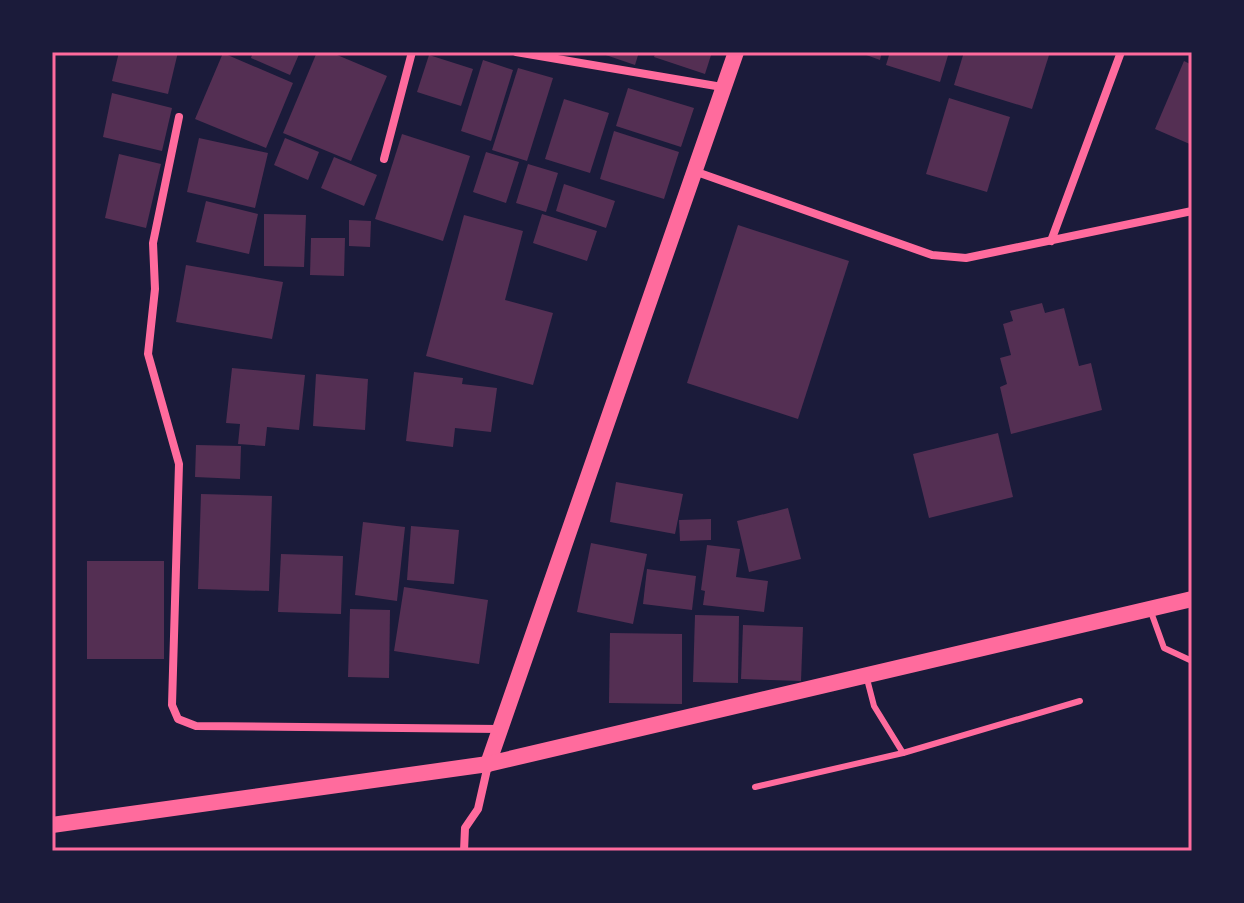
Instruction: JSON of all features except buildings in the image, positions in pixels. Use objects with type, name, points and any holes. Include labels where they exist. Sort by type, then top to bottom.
[{"type":"main road","points":[[488,764],[736,52]]},
{"type":"main road","points":[[52,825],[488,764],[1192,599]]},
{"type":"street","points":[[384,159],[412,52]]},
{"type":"street","points":[[516,52],[722,87]]},
{"type":"street","points":[[1051,241],[1121,52]]},
{"type":"street","points":[[179,117],[153,243],[155,289],[148,354],[179,464],[172,705],[178,719],[196,726],[501,729]]},
{"type":"street","points":[[694,171],[932,255],[966,258],[1192,211]]},
{"type":"street","points":[[464,851],[465,828],[478,809],[488,764]]},
{"type":"lane","points":[[1150,609],[1164,648],[1192,661]]},
{"type":"lane","points":[[866,676],[874,706],[903,753]]},
{"type":"lane","points":[[755,787],[903,753],[1080,701]]}]
